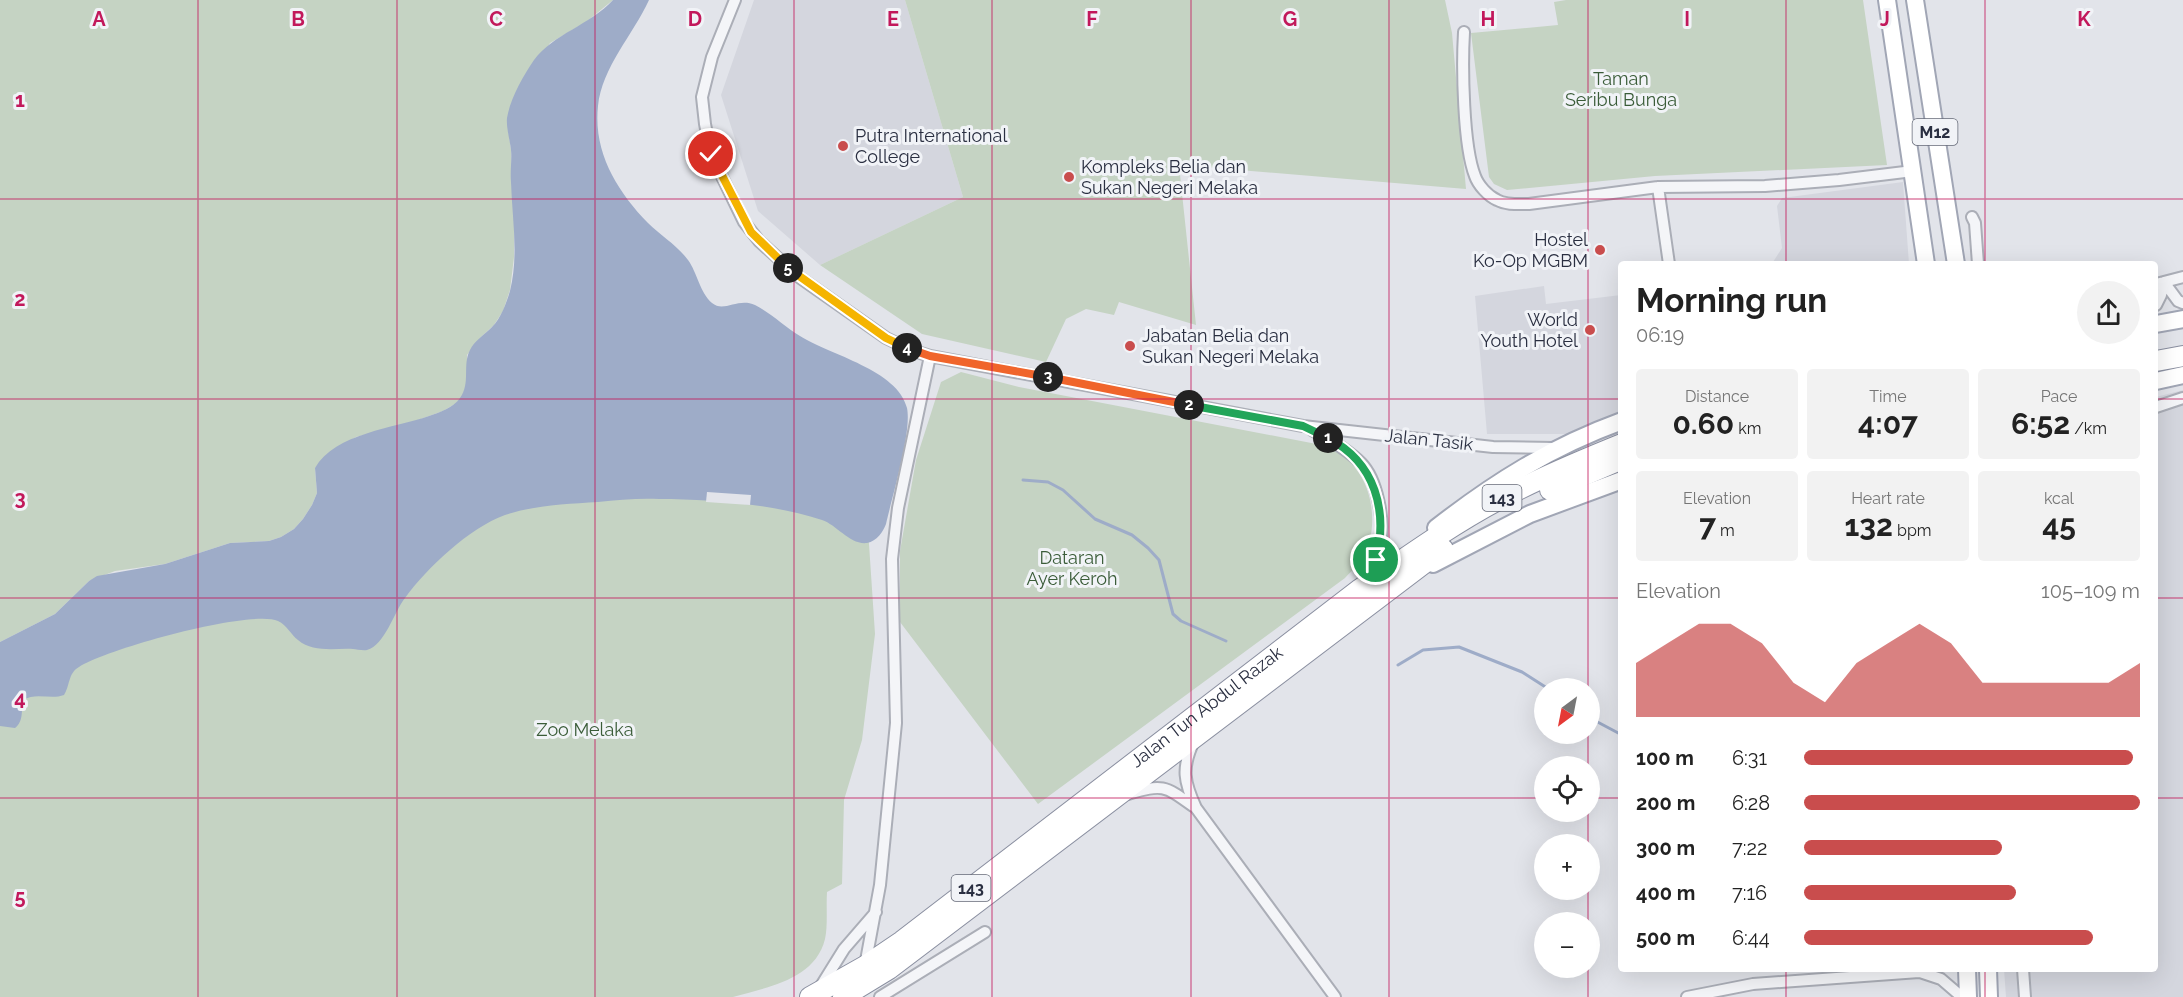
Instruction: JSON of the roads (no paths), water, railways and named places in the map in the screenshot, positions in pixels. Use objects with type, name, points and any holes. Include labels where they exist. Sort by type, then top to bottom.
[{"type":"highway","points":[[2158,348],[2183,344]]},
{"type":"highway","points":[[2158,361],[2183,356]]},
{"type":"highway","name":"Jalan Tun Abdul Razak","points":[[843,997],[889,969],[1198,734],[1399,571],[1500,499],[1583,460],[1618,451]]},
{"type":"highway","name":"Jalan Tun Abdul Razak","points":[[813,996],[865,966],[902,941],[1360,589],[1399,571]]},
{"type":"main road","name":"M12","points":[[1887,0],[1926,261]]},
{"type":"main road","name":"M12","points":[[1914,0],[1956,261]]},
{"type":"main road","points":[[2158,324],[2183,319]]},
{"type":"main road","points":[[2158,381],[2183,375]]},
{"type":"main road","points":[[1399,571],[1411,549],[1456,512],[1492,487],[1554,448],[1618,423]]},
{"type":"main road","points":[[1399,571],[1429,566],[1530,514],[1618,481]]},
{"type":"main road","points":[[1966,972],[1968,997]]},
{"type":"main road","points":[[1988,972],[1989,997]]},
{"type":"street","name":"Jalan Tasik","points":[[735,0],[712,57],[702,97],[711,154],[744,222],[759,241],[790,270],[886,338],[930,356],[1303,426],[1493,447],[1554,448]]},
{"type":"street","points":[[1464,32],[1467,125],[1472,168],[1476,180],[1496,200],[1510,204],[1529,204],[1658,187],[1765,186],[1913,171]]},
{"type":"street","points":[[1658,187],[1669,261]]},
{"type":"street","points":[[1972,217],[1975,223],[1978,261]]},
{"type":"street","points":[[2160,283],[2183,277]]},
{"type":"street","points":[[2160,283],[2183,303]]},
{"type":"street","points":[[2158,301],[2161,295],[2160,283]]},
{"type":"street","points":[[865,966],[876,911],[896,723],[891,563],[898,508],[930,356]]},
{"type":"street","points":[[2158,406],[2183,398]]},
{"type":"street","name":"Jalan Tasik","points":[[1303,426],[1335,442],[1363,465],[1374,485],[1381,516],[1381,540],[1376,560],[1360,589]]},
{"type":"street","points":[[1198,734],[1189,751],[1184,775],[1186,788],[1196,808],[1335,997]]},
{"type":"street","points":[[1115,797],[1153,787],[1166,788],[1196,808]]},
{"type":"street","points":[[813,996],[844,949],[876,911]]},
{"type":"street","points":[[879,997],[985,932]]},
{"type":"street","points":[[1687,997],[1753,984],[1899,972]]},
{"type":"street","points":[[1927,972],[1962,997]]},
{"type":"street","points":[[2023,972],[2025,997]]},
{"type":"water","points":[[613,0],[649,0],[605,78],[598,106],[597,123],[603,155],[626,198],[648,223],[684,255],[704,294],[712,303],[717,306],[743,303],[755,305],[800,336],[877,374],[891,383],[901,395],[907,408],[907,432],[886,524],[879,536],[871,542],[861,543],[822,520],[763,506],[720,501],[636,499],[528,509],[491,521],[450,550],[414,586],[379,642],[367,650],[310,647],[298,640],[278,621],[263,619],[210,626],[146,641],[94,659],[75,670],[64,695],[23,700],[18,725],[15,728],[0,726],[0,642],[55,614],[97,576],[165,564],[230,543],[269,541],[281,537],[294,529],[312,505],[317,493],[315,468],[324,456],[351,439],[438,413],[450,407],[460,398],[465,386],[470,350],[501,315],[513,277],[515,250],[511,154],[507,122],[511,103],[526,73],[542,51],[604,9]]},
{"type":"waterway","points":[[1023,480],[1048,482],[1063,490],[1095,519],[1132,535],[1159,560],[1173,614],[1181,621],[1226,641]]},
{"type":"waterway","points":[[1398,665],[1423,650],[1459,647],[1522,672],[1534,680]]},
{"type":"waterway","points":[[1600,723],[1618,733]]},
{"type":"place","name":"Putra International College","points":[[843,146]]},
{"type":"place","name":"Kompleks Belia dan Sukan Negeri Melaka","points":[[1069,177]]},
{"type":"place","name":"Hostel Ko-Op MGBM","points":[[1600,250]]},
{"type":"place","name":"World Youth Hotel","points":[[1590,330]]},
{"type":"place","name":"Jabatan Belia dan Sukan Negeri Melaka","points":[[1130,346]]},
{"type":"park label","name":"Taman Seribu Bunga","points":[[1621,89]]},
{"type":"park label","name":"Dataran Ayer Keroh","points":[[1072,568]]},
{"type":"park label","name":"Zoo Melaka","points":[[585,730]]}]
